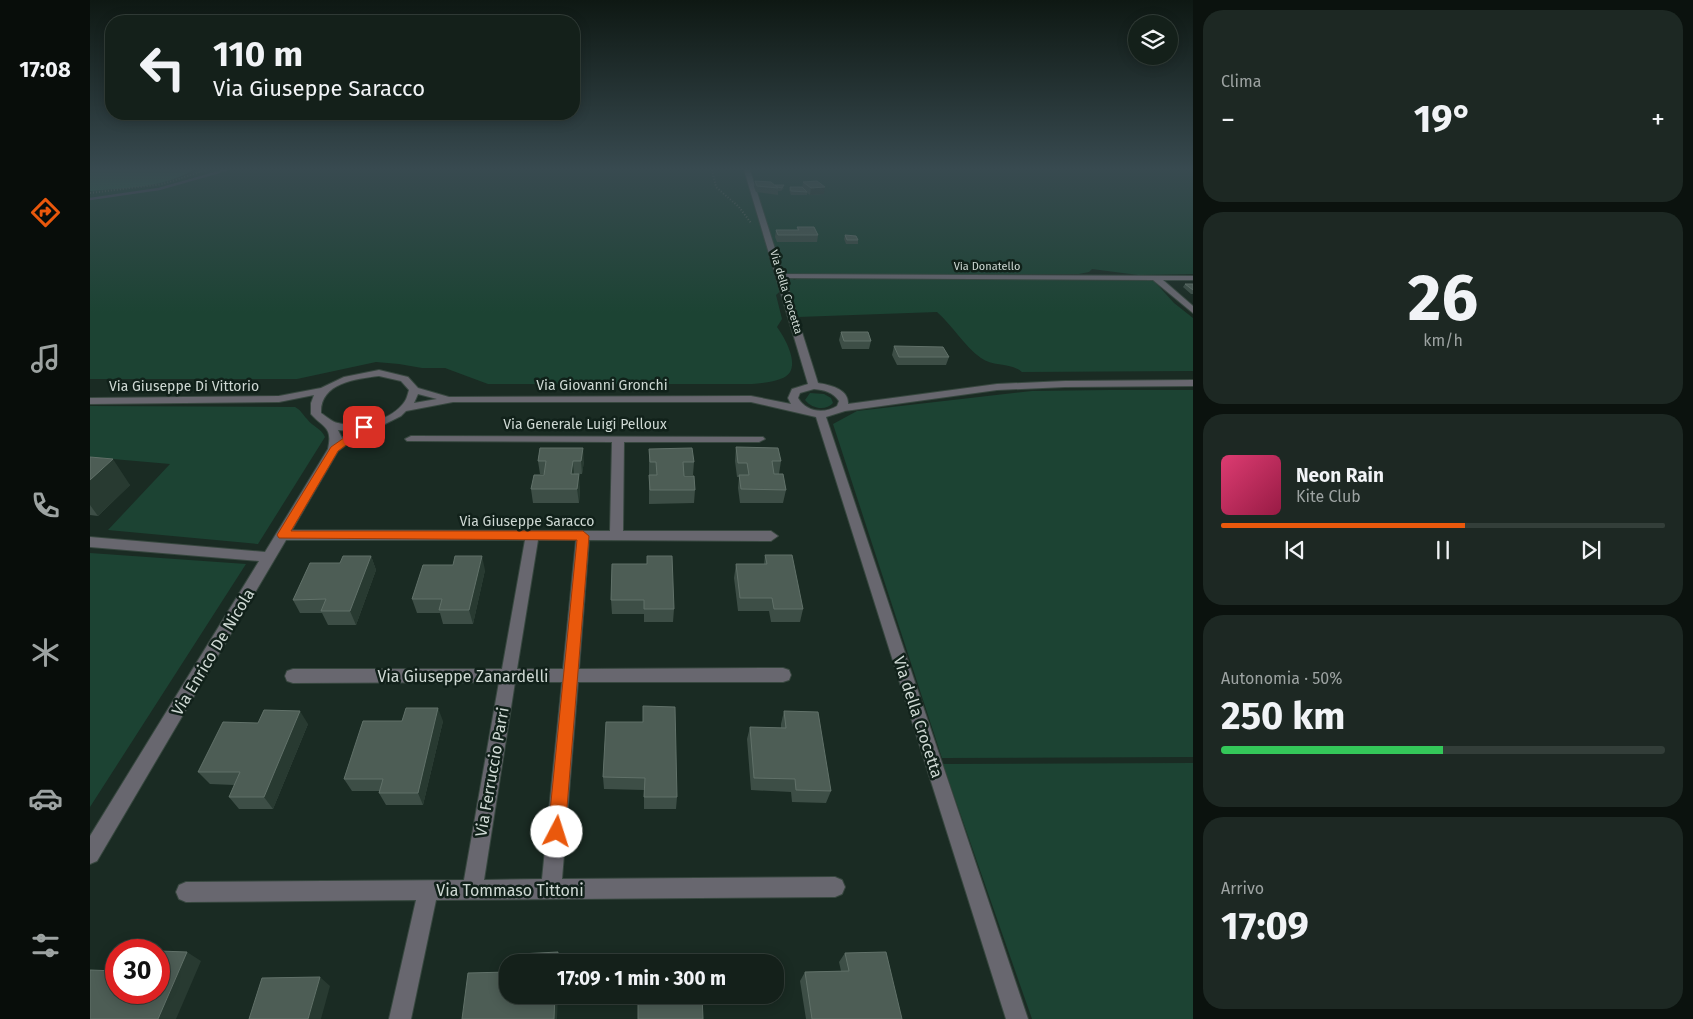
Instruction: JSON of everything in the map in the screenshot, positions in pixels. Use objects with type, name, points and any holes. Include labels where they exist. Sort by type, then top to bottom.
[{"type":"street","name":"Via della Crocetta","points":[[763,218],[814,386]]},
{"type":"street","name":"Via Donatello","points":[[782,276],[1193,278]]},
{"type":"street","points":[[1154,278],[1193,310]]},
{"type":"street","points":[[364,427],[346,428],[330,425],[321,420],[316,414],[314,407],[320,395],[350,378],[379,373],[402,378],[410,383],[414,390],[413,399],[407,408]]},
{"type":"street","points":[[820,414],[833,413],[842,408],[893,400],[1030,385],[1193,384]]},
{"type":"street","points":[[814,386],[828,388],[839,394],[893,400]]},
{"type":"street","name":"Via Giovanni Gronchi","points":[[364,427],[389,420],[407,408],[452,399],[751,399],[814,386]]},
{"type":"street","name":"Via Giuseppe Di Vittorio","points":[[279,400],[326,390]]},
{"type":"street","name":"Via Giovanni Gronchi","points":[[414,390],[452,399]]},
{"type":"street","points":[[796,391],[794,402],[802,409]]},
{"type":"street","points":[[839,394],[844,401],[842,408]]},
{"type":"street","name":"Via Giovanni Gronchi","points":[[751,399],[820,414]]},
{"type":"street","name":"Via Giuseppe Di Vittorio","points":[[90,401],[279,400],[314,407]]},
{"type":"street","name":"Via della Crocetta","points":[[820,414],[1017,1019]]},
{"type":"street","points":[[330,425],[336,438],[334,449]]},
{"type":"street","name":"Via Enrico De Nicola","points":[[90,854],[334,449],[364,427]]},
{"type":"street","name":"Via Generale Luigi Pelloux","points":[[411,439],[759,439]]},
{"type":"street","points":[[616,536],[618,439]]},
{"type":"street","name":"Via Giuseppe Saracco","points":[[283,535],[771,536]]},
{"type":"street","name":"Via Ferruccio Parri","points":[[472,891],[532,536]]},
{"type":"street","points":[[552,890],[583,536]]},
{"type":"street","points":[[90,542],[270,557]]},
{"type":"street","name":"Via Giuseppe Zanardelli","points":[[293,676],[571,677],[783,675]]},
{"type":"street","name":"Via Tommaso Tittoni","points":[[186,892],[835,887]]},
{"type":"street","points":[[400,1019],[428,891]]},
{"type":"path","points":[[746,218],[752,226]]},
{"type":"green space","points":[[90,218],[1193,218],[1193,274],[1138,275],[1092,269],[1089,272],[1079,274],[799,274],[793,280],[800,278],[1154,281],[1174,303],[1193,318],[1193,371],[1022,372],[1012,367],[991,363],[981,358],[969,348],[937,312],[798,317],[787,285],[776,295],[782,319],[777,327],[788,346],[792,368],[789,374],[783,378],[764,383],[488,384],[445,368],[422,368],[376,362],[297,379],[90,379]]},
{"type":"green space","points":[[1193,390],[1193,757],[942,758],[833,424],[857,411],[1032,391]]},
{"type":"green space","points":[[810,393],[824,394],[831,398],[833,403],[823,408],[815,407],[805,400]]},
{"type":"green space","points":[[90,406],[295,407],[325,437],[258,544],[108,530],[170,464],[90,457]]},
{"type":"green space","points":[[90,553],[246,564],[90,807]]},
{"type":"green space","points":[[1193,763],[1193,1019],[1032,1019],[943,764]]},
{"type":"building","points":[[797,227],[814,227],[818,235],[778,235],[776,230],[799,230]]},
{"type":"building","points":[[845,235],[856,236],[858,240],[847,240]]},
{"type":"building","points":[[1185,284],[1193,284],[1193,290]]},
{"type":"building","points":[[841,332],[868,332],[871,341],[844,341]]},
{"type":"building","points":[[894,346],[943,347],[949,357],[899,357]]},
{"type":"building","points":[[736,447],[778,448],[781,461],[772,461],[774,474],[783,474],[786,490],[741,489],[739,475],[749,475],[747,463],[738,463]]},
{"type":"building","points":[[540,448],[583,448],[581,461],[573,461],[571,474],[579,474],[577,489],[531,489],[534,475],[544,475],[546,461],[538,461]]},
{"type":"building","points":[[692,448],[694,462],[683,462],[684,476],[694,476],[695,490],[650,490],[649,475],[657,475],[656,462],[650,462],[649,449]]},
{"type":"building","points":[[90,457],[113,459],[90,480]]},
{"type":"building","points":[[765,555],[792,555],[803,609],[774,609],[772,598],[740,598],[736,564],[767,564]]},
{"type":"building","points":[[343,556],[371,556],[350,611],[321,611],[326,599],[293,600],[310,563],[340,563]]},
{"type":"building","points":[[455,556],[482,556],[469,610],[439,610],[442,599],[412,599],[423,565],[453,565]]},
{"type":"building","points":[[647,556],[672,556],[674,609],[644,609],[644,600],[611,600],[612,564],[647,564]]},
{"type":"building","points":[[643,706],[675,707],[677,797],[644,797],[645,778],[603,777],[606,722],[643,722]]},
{"type":"building","points":[[406,708],[438,708],[418,793],[379,793],[383,779],[344,779],[363,721],[402,721]]},
{"type":"building","points":[[264,710],[300,711],[264,797],[229,797],[240,772],[198,772],[223,722],[258,723]]},
{"type":"building","points":[[784,711],[818,712],[831,791],[796,790],[795,779],[754,778],[750,727],[786,728]]},
{"type":"building","points":[[170,951],[187,952],[170,991]]},
{"type":"building","points":[[558,952],[558,954],[520,954]]},
{"type":"building","points":[[886,952],[902,1019],[812,1019],[805,972],[849,971],[845,953]]},
{"type":"building","points":[[90,970],[105,971],[105,1004],[164,1004],[158,1019],[90,1019]]},
{"type":"building","points":[[499,972],[499,1004],[555,1004],[554,1019],[462,1019],[468,973]]},
{"type":"building","points":[[320,977],[308,1019],[249,1019],[262,978]]},
{"type":"building","points":[[638,1004],[702,1004],[703,1019],[638,1019]]},
{"type":"route","points":[[364,427],[334,449],[283,535],[583,536],[557,832]]}]
